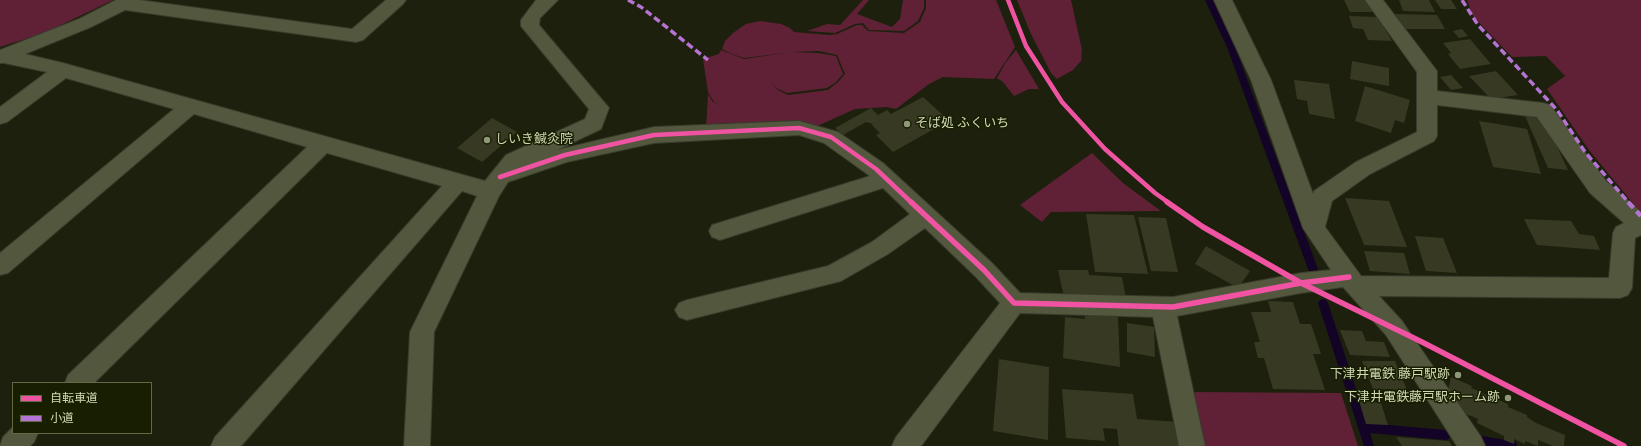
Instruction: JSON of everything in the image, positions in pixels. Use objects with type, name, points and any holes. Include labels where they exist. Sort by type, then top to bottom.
[{"type":"street","points":[[2,57],[85,23],[126,2],[356,36],[397,0]]},
{"type":"street","points":[[417,446],[422,332],[495,184],[513,160],[594,124],[598,113],[599,108],[530,26],[530,20],[534,14],[549,0]]},
{"type":"street","points":[[1223,0],[1261,80],[1314,228],[1352,281],[1394,328],[1472,446]]},
{"type":"street","points":[[1314,228],[1322,197],[1363,168],[1427,136],[1428,71],[1374,0]]},
{"type":"street","points":[[2,57],[63,70],[458,182],[495,184],[565,155],[654,135],[799,128],[831,137],[876,169],[984,270],[1014,303],[1173,307],[1301,283],[1352,281],[1620,288],[1624,233],[1641,226],[1598,187],[1543,110],[1428,96]]},
{"type":"street","points":[[0,117],[63,70]]},
{"type":"street","points":[[0,266],[191,106]]},
{"type":"street","points":[[78,382],[323,144]]},
{"type":"street","points":[[720,231],[887,179]]},
{"type":"street","points":[[224,446],[458,182]]},
{"type":"street","points":[[687,310],[833,274],[880,248],[926,215]]},
{"type":"street","points":[[905,446],[1014,303]]},
{"type":"street","points":[[1163,307],[1192,446]]},
{"type":"street","points":[[12,446],[24,434]]},
{"type":"shaded area","points":[[0,0],[113,0],[44,33],[0,47]]},
{"type":"shaded area","points":[[863,0],[869,0],[857,14],[892,27],[900,19],[903,0],[924,0],[924,8],[918,21],[904,31],[869,30],[863,23],[855,24],[835,33],[807,31],[827,24],[840,25]]},
{"type":"shaded area","points":[[926,0],[996,0],[1015,47],[994,79],[943,77],[929,84],[896,109],[887,107],[855,109],[815,127],[706,129],[708,94],[713,102],[724,107],[714,102],[708,92],[703,59],[719,54],[721,50],[744,59],[792,52],[744,58],[722,49],[725,41],[733,33],[746,24],[760,21],[781,24],[790,28],[794,32],[829,35],[837,34],[857,25],[862,25],[868,31],[904,33],[920,22],[926,8]],"holes":[[[819,51],[837,55],[845,74],[828,90],[788,95],[778,90],[771,83],[778,89],[787,93],[827,88],[836,82],[843,74],[836,56],[818,53],[792,52]]]},
{"type":"shaded area","points":[[1017,0],[1071,0],[1082,50],[1081,61],[1073,70],[1057,79],[1051,73],[1031,34]]},
{"type":"shaded area","points":[[1467,0],[1641,0],[1641,213],[1589,150],[1547,89],[1565,76],[1546,56],[1512,57],[1473,16]]},
{"type":"shaded area","points":[[1016,50],[1039,89],[1029,89],[1014,96],[1003,82],[997,78],[1006,62]]},
{"type":"shaded area","points":[[1092,153],[1123,183],[1161,211],[1051,212],[1042,222],[1020,205]]},
{"type":"shaded area","points":[[1188,392],[1341,393],[1358,446],[1201,446]]},
{"type":"building","points":[[1344,0],[1369,0],[1375,12],[1350,12]]},
{"type":"building","points":[[1399,0],[1429,0],[1435,12],[1403,11]]},
{"type":"building","points":[[1435,0],[1451,0],[1457,9],[1441,9]]},
{"type":"building","points":[[1395,14],[1437,15],[1445,29],[1404,29]]},
{"type":"building","points":[[1349,16],[1378,17],[1392,41],[1368,40],[1363,29],[1353,28]]},
{"type":"building","points":[[1462,29],[1468,36],[1459,38],[1453,31]]},
{"type":"building","points":[[1470,39],[1491,64],[1460,69],[1448,54],[1451,53],[1443,43]]},
{"type":"building","points":[[1352,61],[1389,68],[1389,86],[1350,79]]},
{"type":"building","points":[[1496,71],[1518,95],[1491,99],[1469,76]]},
{"type":"building","points":[[1451,75],[1463,88],[1451,90],[1440,77]]},
{"type":"building","points":[[1294,80],[1329,84],[1335,119],[1309,114],[1307,101],[1297,99]]},
{"type":"building","points":[[1365,86],[1410,100],[1404,123],[1395,120],[1391,133],[1355,121]]},
{"type":"building","name":"そば処 ふくいち","points":[[923,97],[944,116],[937,121],[941,125],[893,152],[876,135],[880,133],[872,125],[873,124],[866,122],[843,135],[835,128],[871,108],[878,115],[887,110],[891,114]]},
{"type":"building","points":[[1525,116],[1544,119],[1568,170],[1548,168]]},
{"type":"building","name":"しいき鍼灸院","points":[[492,118],[517,132],[482,162],[457,148]]},
{"type":"building","points":[[1479,121],[1527,129],[1541,174],[1493,167]]},
{"type":"building","points":[[1345,198],[1389,201],[1407,247],[1364,245]]},
{"type":"building","points":[[1086,214],[1134,215],[1148,274],[1095,272]]},
{"type":"building","points":[[1138,217],[1166,218],[1178,272],[1151,271]]},
{"type":"building","points":[[1524,219],[1571,221],[1579,234],[1594,236],[1600,250],[1537,245]]},
{"type":"building","points":[[1415,236],[1443,238],[1457,273],[1426,271]]},
{"type":"building","points":[[1206,246],[1250,271],[1238,288],[1195,264]]},
{"type":"building","points":[[1364,251],[1404,253],[1410,274],[1370,271]]},
{"type":"building","points":[[1058,270],[1088,270],[1089,275],[1122,277],[1126,298],[1064,297]]},
{"type":"building","points":[[1268,301],[1293,302],[1300,324],[1311,324],[1321,354],[1313,354],[1325,390],[1273,389],[1264,358],[1258,358],[1254,342],[1260,342],[1251,312],[1271,312]]},
{"type":"building","points":[[1084,312],[1118,317],[1120,367],[1063,358],[1065,317],[1085,319]]},
{"type":"building","points":[[1127,323],[1154,327],[1155,357],[1127,352]]},
{"type":"building","points":[[1340,330],[1362,331],[1366,341],[1384,342],[1390,357],[1350,355]]},
{"type":"building","points":[[999,359],[1049,367],[1048,440],[993,431]]},
{"type":"building","points":[[1362,361],[1395,361],[1407,390],[1373,389]]},
{"type":"building","points":[[1451,377],[1472,386],[1471,388],[1508,404],[1508,407],[1527,415],[1527,417],[1536,423],[1565,435],[1564,446],[1553,446],[1538,440],[1538,446],[1525,441],[1525,444],[1514,439],[1514,444],[1504,440],[1504,436],[1477,423],[1478,419],[1454,409],[1456,399],[1447,395]]},
{"type":"building","points":[[1062,389],[1133,394],[1137,419],[1178,422],[1182,446],[1119,446],[1117,429],[1103,428],[1105,441],[1066,438]]},
{"type":"building","points":[[1359,401],[1381,403],[1388,425],[1366,424]]},
{"type":"building","points":[[1396,437],[1449,441],[1452,446],[1402,446]]},
{"type":"waterway","points":[[1209,0],[1231,47],[1313,269]]},
{"type":"waterway","points":[[1323,303],[1363,427]]},
{"type":"waterway","points":[[1363,427],[1445,435]]},
{"type":"waterway","points":[[1363,427],[1369,446]]},
{"type":"waterway","points":[[1482,441],[1512,446]]},
{"type":"marked path","points":[[628,0],[641,7],[708,60]]},
{"type":"marked path","points":[[1462,0],[1478,25],[1557,110],[1585,152],[1641,216]]},
{"type":"cycle path","points":[[1008,0],[1026,46],[1062,102],[1105,149],[1155,193],[1203,227],[1301,283],[1422,342],[1624,446]]},
{"type":"cycle path","points":[[500,177],[565,155],[654,135],[799,128],[831,137],[876,169],[984,270],[1014,303],[1173,307],[1301,283],[1349,277]]},
{"type":"place","name":"そば処 ふくいち","points":[[907,124]]},
{"type":"place","name":"しいき鍼灸院","points":[[487,140]]},
{"type":"place","name":"下津井電鉄 藤戸駅跡","points":[[1458,375]]},
{"type":"place","name":"下津井電鉄藤戸駅ホーム跡","points":[[1508,398]]}]
